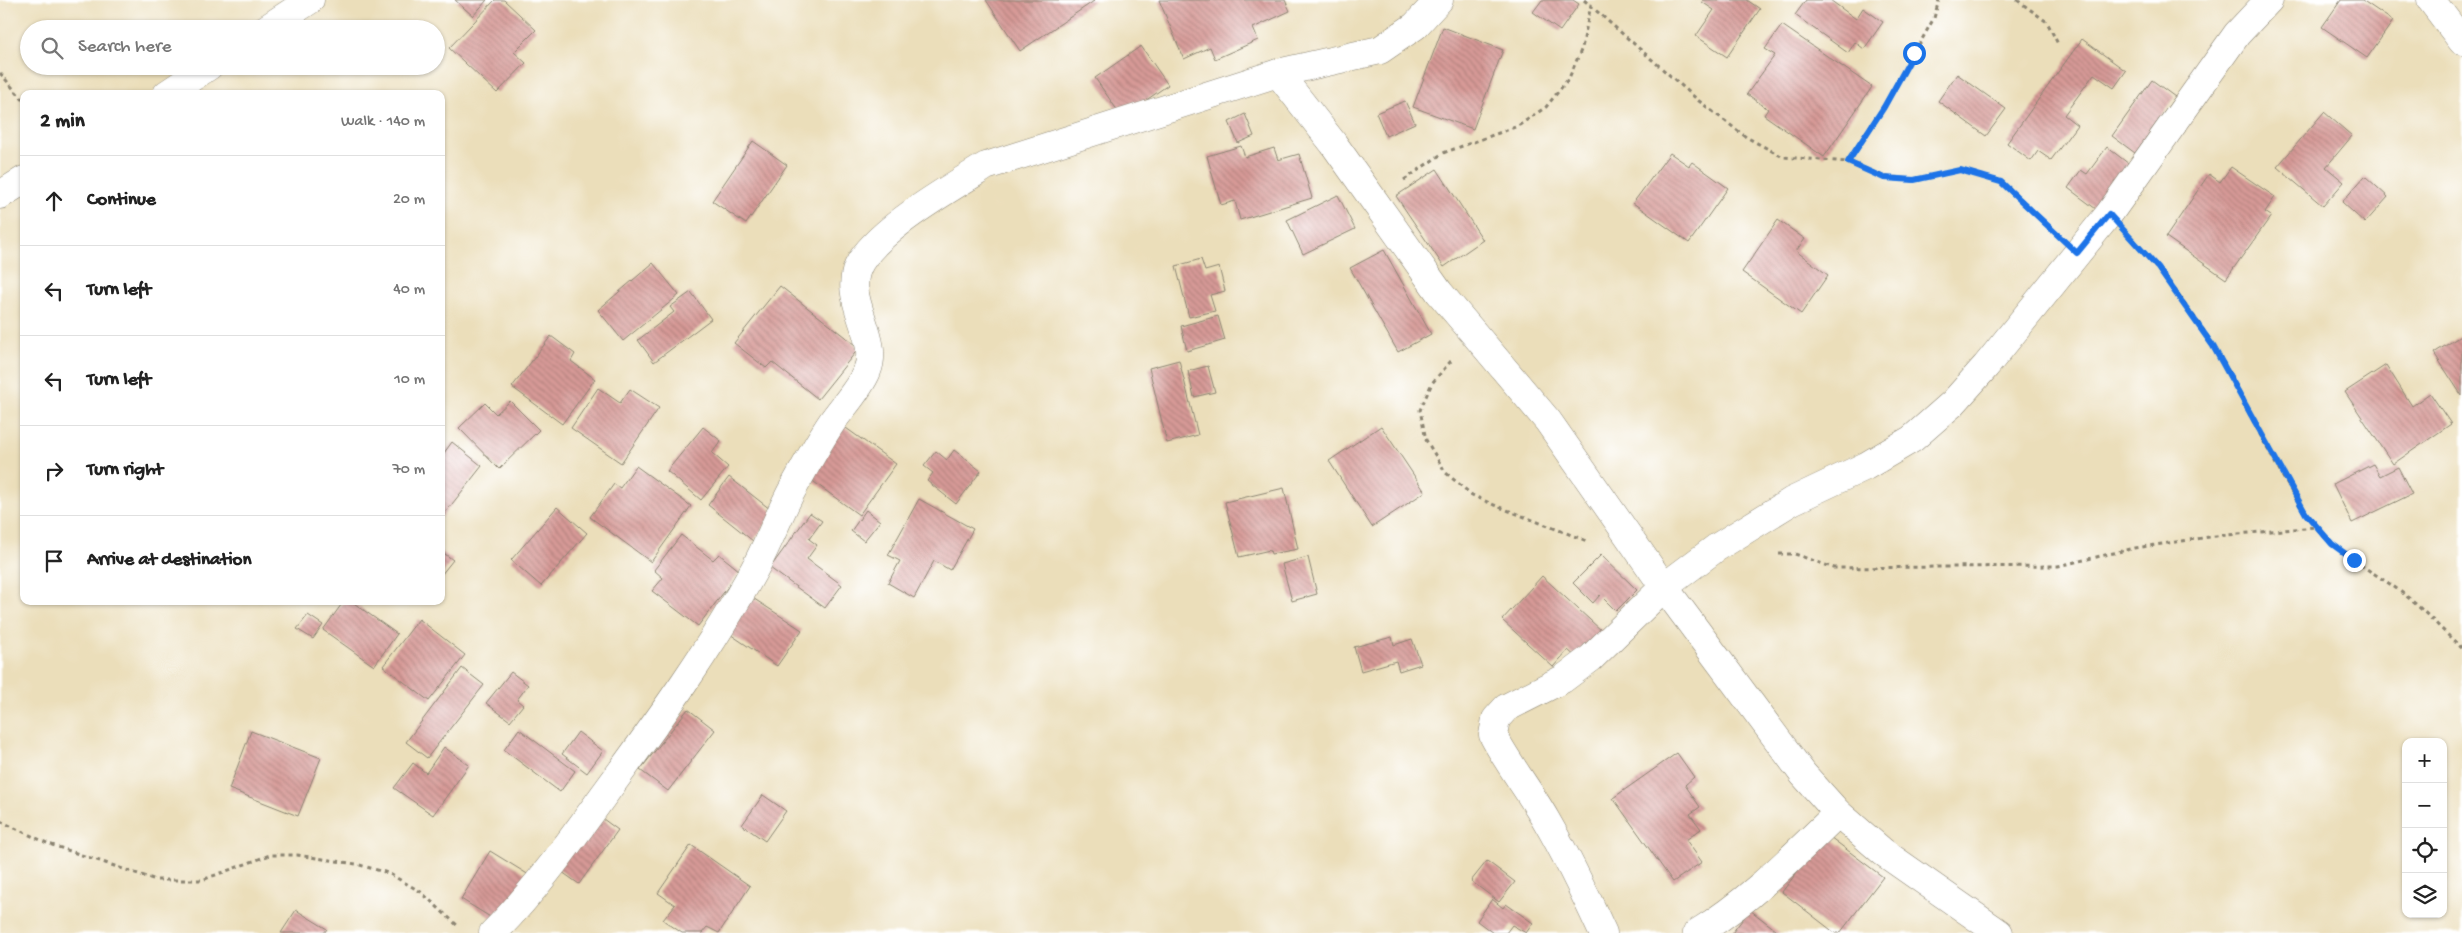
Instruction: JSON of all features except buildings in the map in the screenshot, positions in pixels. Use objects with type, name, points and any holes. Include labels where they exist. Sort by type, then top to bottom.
[{"type":"street","points":[[280,20],[310,0]]},
{"type":"street","points":[[493,933],[519,907],[576,833],[699,662],[755,569],[791,494],[830,424],[857,388],[867,371],[871,355],[855,298],[855,278],[861,262],[882,236],[944,192],[986,166],[1278,73],[1380,50],[1415,26],[1439,0]]},
{"type":"street","points":[[1602,933],[1587,898],[1544,818],[1507,762],[1493,735],[1496,720],[1506,708],[1562,679],[1591,658],[1664,587],[1755,523],[1792,501],[1866,466],[1912,439],[1953,403],[1986,366],[2109,214],[2237,34],[2269,0]]},
{"type":"street","points":[[2431,0],[2462,41]]},
{"type":"street","points":[[1278,73],[1375,201],[1439,292],[1548,421],[1664,587],[1803,774],[1838,813],[1883,852],[1999,933]]},
{"type":"street","points":[[173,90],[195,75]]},
{"type":"street","points":[[0,195],[20,182]]},
{"type":"street","points":[[1697,933],[1739,905],[1770,880],[1838,813]]},
{"type":"path","points":[[1584,0],[1699,101],[1746,137],[1782,158],[1848,162],[1884,178],[1914,180],[1960,170],[2001,182],[2077,253]]},
{"type":"path","points":[[1375,201],[1443,153],[1518,126],[1546,107],[1568,78],[1578,55],[1592,0]]},
{"type":"path","points":[[1848,162],[1884,107],[1934,18],[1940,0]]},
{"type":"path","points":[[2017,0],[2047,22],[2058,44]]},
{"type":"path","points":[[0,73],[20,96]]},
{"type":"path","points":[[2109,214],[2158,268],[2213,346],[2281,472],[2316,527],[2332,544],[2398,590],[2462,648]]},
{"type":"path","points":[[1478,337],[1454,358],[1432,382],[1420,410],[1426,440],[1446,473],[1472,495],[1592,542]]},
{"type":"path","points":[[1770,555],[1795,554],[1834,568],[2058,566],[2134,548],[2216,536],[2316,527]]},
{"type":"path","points":[[0,821],[49,844],[156,880],[202,880],[270,855],[297,855],[356,864],[388,873],[421,892],[466,933]]},
{"type":"route","points":[[1914,53],[1884,107],[1848,162],[1884,178],[1914,180],[1960,170],[2001,182],[2077,253],[2109,214],[2158,268],[2213,346],[2281,472],[2306,514],[2332,544],[2354,560]]}]
